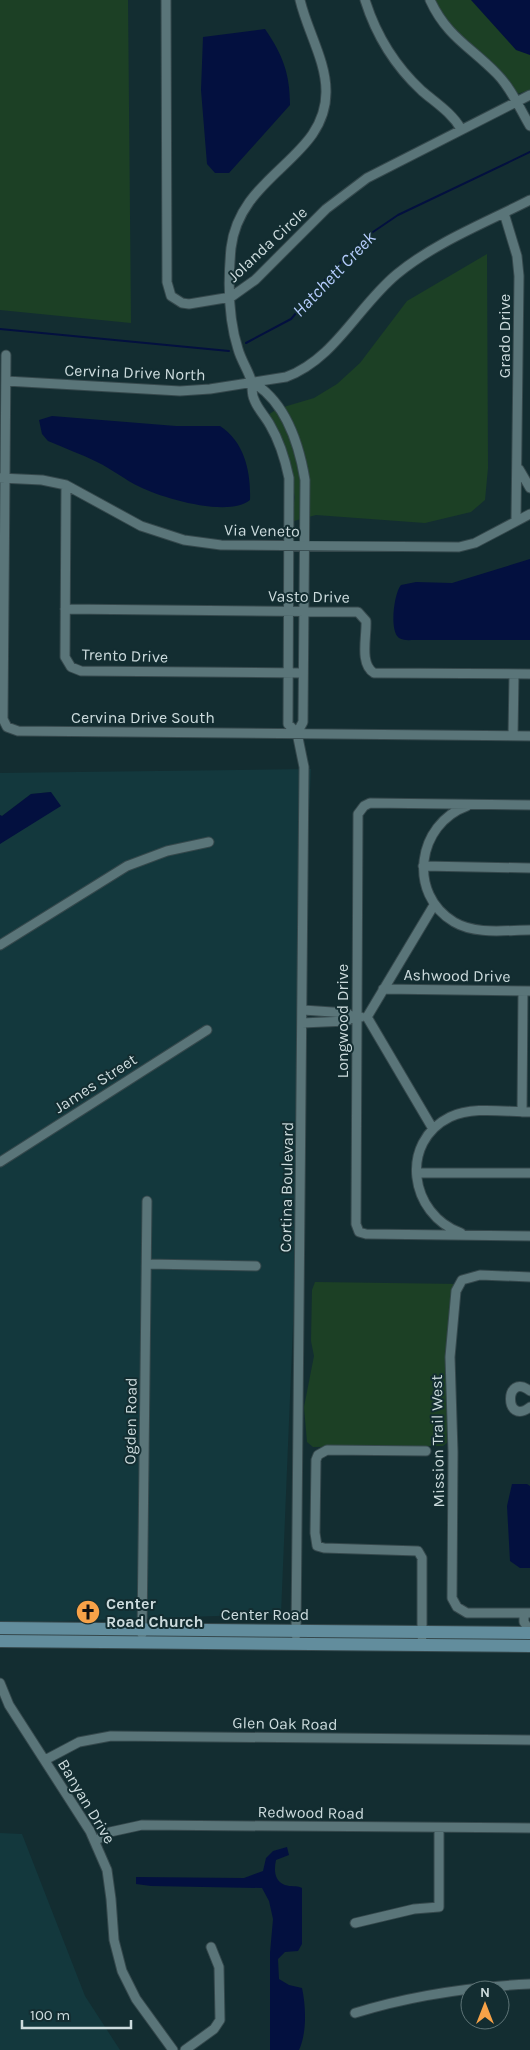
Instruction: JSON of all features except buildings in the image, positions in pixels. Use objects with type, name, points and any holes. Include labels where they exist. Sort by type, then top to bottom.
[{"type":"street","name":"Jolanda Circle","points":[[166,0],[168,290],[176,300],[189,304],[230,297],[255,280],[314,220],[352,189],[385,168],[530,95]]},
{"type":"street","name":"Cortina Boulevard","points":[[296,1643],[304,767],[297,733],[288,724],[291,493],[286,464],[278,438],[253,398],[252,382],[238,351],[230,297],[231,246],[243,210],[255,192],[309,140],[319,123],[324,108],[324,73],[307,28],[300,0]]},
{"type":"street","points":[[365,0],[375,28],[394,60],[409,78],[452,116],[461,129]]},
{"type":"street","points":[[430,0],[446,27],[465,47],[496,73],[530,126]]},
{"type":"street","name":"Cervina Drive North","points":[[6,381],[180,391],[210,389],[286,376],[309,366],[329,349],[381,288],[412,262],[435,248],[530,200]]},
{"type":"street","name":"Grado Drive","points":[[504,213],[517,256],[519,276],[516,519]]},
{"type":"street","points":[[2,478],[6,355]]},
{"type":"street","name":"Cortina Boulevard","points":[[252,382],[266,390],[283,415],[298,448],[306,487],[303,722],[297,733]]},
{"type":"street","name":"Grado Drive","points":[[518,461],[520,473],[530,488]]},
{"type":"street","name":"Via Veneto","points":[[2,478],[42,480],[66,485],[141,526],[171,536],[221,545],[459,547],[475,542],[516,519],[530,514]]},
{"type":"street","name":"Cervina Drive South","points":[[2,478],[3,719],[4,724],[12,730],[530,736]]},
{"type":"street","name":"Trento Drive","points":[[66,485],[65,657],[68,664],[77,670],[303,673]]},
{"type":"street","name":"Vasto Drive","points":[[65,609],[304,611],[362,614],[367,623],[366,662],[370,671],[374,673],[530,674]]},
{"type":"street","points":[[513,736],[514,674]]},
{"type":"street","name":"Longwood Drive","points":[[530,804],[370,803],[360,810],[357,1230],[366,1234],[530,1236]]},
{"type":"street","points":[[474,804],[457,810],[438,826],[427,843],[423,866],[426,888],[434,905],[447,917],[466,927],[530,930]]},
{"type":"street","points":[[0,945],[107,876],[127,866],[167,851],[209,842]]},
{"type":"street","points":[[423,866],[530,868]]},
{"type":"street","points":[[302,1023],[347,1020],[359,1017],[383,989],[434,905]]},
{"type":"street","name":"Ashwood Drive","points":[[383,989],[526,991]]},
{"type":"street","points":[[473,1236],[452,1230],[430,1212],[419,1192],[417,1172],[420,1151],[433,1128],[451,1117],[464,1112],[526,1112],[526,991]]},
{"type":"street","points":[[303,1010],[347,1013],[359,1017],[433,1128]]},
{"type":"street","name":"James Street","points":[[0,1162],[207,1030]]},
{"type":"street","points":[[417,1172],[530,1173]]},
{"type":"street","name":"Ogden Road","points":[[142,1636],[147,1201]]},
{"type":"street","points":[[147,1264],[256,1266]]},
{"type":"street","name":"Mission Trail West","points":[[527,1613],[467,1613],[461,1611],[454,1604],[451,1591],[453,1452],[450,1357],[456,1291],[462,1280],[480,1275],[530,1277]]},
{"type":"street","points":[[530,1391],[524,1388],[517,1388],[512,1392],[510,1399],[516,1409],[524,1410],[530,1407]]},
{"type":"street","points":[[422,1645],[422,1558],[418,1551],[324,1548],[317,1546],[315,1533],[316,1460],[318,1455],[326,1450],[426,1451]]},
{"type":"street","points":[[527,1613],[524,1622],[530,1632]]},
{"type":"street","name":"Center Road","points":[[0,1628],[296,1643],[530,1646]]},
{"type":"street","name":"Center Road","points":[[0,1641],[296,1630],[530,1632]]},
{"type":"street","name":"Banyan Drive","points":[[0,1683],[9,1705],[95,1841],[108,1877],[114,1940],[122,1971],[136,1999],[173,2050]]},
{"type":"street","name":"Glen Oak Road","points":[[45,1760],[79,1742],[112,1736],[530,1740]]},
{"type":"street","name":"Redwood Road","points":[[95,1841],[110,1832],[142,1826],[530,1828]]},
{"type":"street","points":[[355,1923],[414,1909],[439,1907],[439,1829]]},
{"type":"street","points":[[185,2050],[214,2029],[220,2020],[219,1967],[211,1947]]},
{"type":"street","points":[[355,2013],[439,1992],[480,1986],[530,1984]]},
{"type":"shaded area","points":[[471,0],[530,0],[530,55],[516,50]]},
{"type":"shaded area","points":[[265,29],[281,56],[287,74],[290,105],[229,173],[215,173],[207,164],[201,90],[203,37]]},
{"type":"shaded area","points":[[52,416],[176,426],[220,426],[229,433],[241,449],[248,469],[250,500],[240,505],[212,507],[179,501],[150,491],[134,484],[97,462],[48,441],[42,434],[39,420]]},
{"type":"shaded area","points":[[530,559],[530,640],[403,640],[396,634],[393,620],[396,596],[401,585],[416,582],[452,583]]},
{"type":"shaded area","points":[[311,769],[300,1015],[295,1277],[281,1614],[0,1623],[0,844],[51,792],[31,794],[2,816],[0,815],[0,773]]},
{"type":"shaded area","points":[[51,792],[61,806],[0,844],[0,815],[2,816],[31,794]]},
{"type":"shaded area","points":[[512,1484],[527,1484],[530,1486],[530,1568],[520,1568],[510,1561],[507,1506]]},
{"type":"shaded area","points":[[0,1833],[22,1834],[85,1996],[120,2050],[0,2050]]},
{"type":"shaded area","points":[[287,1847],[289,1855],[276,1860],[275,1871],[281,1883],[287,1886],[302,1888],[302,1944],[298,1951],[285,1952],[278,1959],[279,1979],[289,1985],[302,1988],[305,2028],[299,2050],[270,2050],[270,1953],[273,1919],[269,1901],[262,1888],[151,1886],[136,1884],[136,1877],[244,1878],[263,1871],[266,1858],[273,1851]]},
{"type":"green space","points":[[0,0],[128,0],[131,323],[0,310]]},
{"type":"green space","points":[[434,0],[530,0],[530,90],[517,94],[447,23]]},
{"type":"green space","points":[[487,254],[488,468],[485,500],[471,512],[425,523],[316,515],[290,522],[295,497],[281,441],[265,417],[277,409],[314,398],[337,384],[360,363],[407,301]]},
{"type":"green space","points":[[315,1282],[460,1284],[448,1442],[443,1446],[313,1447],[307,1442],[304,1407],[314,1356],[311,1341],[312,1290]]},
{"type":"waterway","name":"Hatchett Creek","points":[[246,343],[291,319],[336,267],[370,234],[398,215],[530,152]]},
{"type":"waterway","name":"Hatchett Creek","points":[[0,329],[229,351]]},
{"type":"place","name":"Center Road Church","points":[[88,1612]]}]
